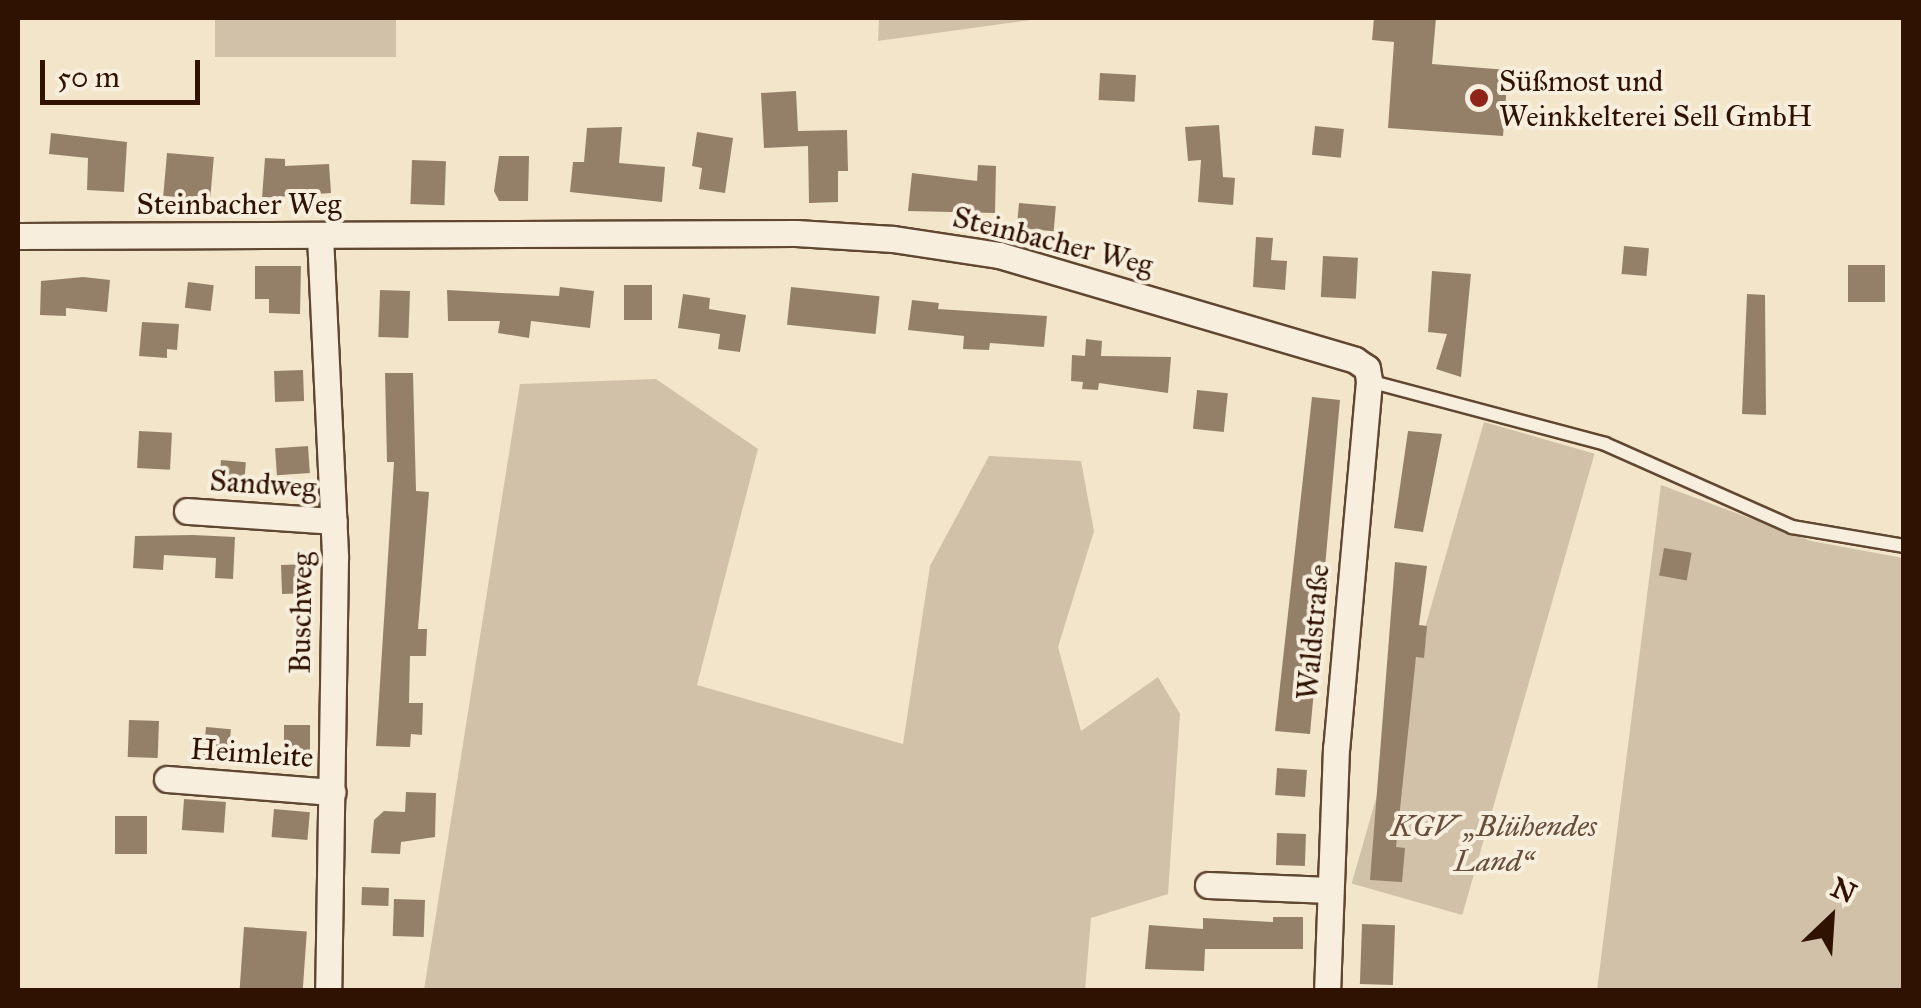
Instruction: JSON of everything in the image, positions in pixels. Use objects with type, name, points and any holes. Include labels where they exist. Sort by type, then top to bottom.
[{"type":"street","name":"Steinbacher Weg","points":[[18,236],[796,233],[893,238],[999,255],[1230,321],[1355,360],[1367,368],[1369,381]]},
{"type":"street","name":"Buschweg","points":[[320,236],[334,521],[328,990]]},
{"type":"street","name":"Waldstraße","points":[[1326,990],[1329,890],[1369,381]]},
{"type":"street","name":"Sandweg","points":[[187,511],[334,521]]},
{"type":"street","name":"Heimleite","points":[[167,779],[332,792]]},
{"type":"street","points":[[1208,885],[1329,890]]},
{"type":"lane","name":"Steinbacher Weg","points":[[1369,381],[1604,444],[1792,528],[1904,546]]},
{"type":"green space","points":[[215,18],[396,18],[396,57],[215,57]]},
{"type":"green space","points":[[879,18],[1045,18],[878,41]]},
{"type":"green space","points":[[656,379],[758,449],[697,685],[903,744],[930,566],[989,456],[1081,461],[1094,531],[1058,647],[1081,731],[1158,677],[1180,714],[1168,894],[1091,918],[1085,990],[424,990],[520,384]]},
{"type":"green space","name":"KGV „Blühendes Land“","points":[[1484,422],[1595,454],[1462,915],[1352,883]]},
{"type":"green space","points":[[1661,485],[1811,541],[1903,558],[1903,990],[1597,990]]},
{"type":"building","points":[[1374,18],[1436,18],[1432,64],[1508,70],[1503,136],[1388,128],[1394,42],[1372,40]]},
{"type":"building","points":[[1100,73],[1136,75],[1135,102],[1099,100]]},
{"type":"building","points":[[796,91],[798,131],[847,130],[848,171],[838,171],[838,202],[809,203],[808,146],[764,148],[761,93]]},
{"type":"building","points":[[1219,125],[1223,177],[1235,178],[1233,205],[1198,202],[1201,160],[1188,161],[1185,127]]},
{"type":"building","points":[[1315,126],[1344,129],[1341,158],[1312,155]]},
{"type":"building","points":[[622,127],[619,163],[665,167],[662,202],[570,192],[573,162],[584,162],[587,128]]},
{"type":"building","points":[[697,132],[733,138],[725,193],[699,189],[702,168],[692,166]]},
{"type":"building","points":[[51,133],[127,142],[124,192],[87,190],[88,158],[49,154]]},
{"type":"building","points":[[167,153],[214,157],[210,200],[163,196]]},
{"type":"building","points":[[499,156],[529,156],[528,201],[499,201],[494,191]]},
{"type":"building","points":[[265,158],[285,159],[285,166],[329,164],[331,193],[262,198]]},
{"type":"building","points":[[412,160],[446,161],[444,205],[410,204]]},
{"type":"building","points":[[978,165],[996,166],[995,213],[908,211],[912,173],[977,181]]},
{"type":"building","points":[[1019,203],[1056,206],[1054,231],[1017,228]]},
{"type":"building","points":[[1256,237],[1273,238],[1271,260],[1287,261],[1285,290],[1253,287]]},
{"type":"building","points":[[1624,246],[1649,248],[1646,276],[1622,274]]},
{"type":"building","points":[[1323,256],[1358,258],[1356,299],[1321,297]]},
{"type":"building","points":[[1848,265],[1885,265],[1885,302],[1848,302]]},
{"type":"building","points":[[255,266],[301,266],[300,314],[269,313],[269,299],[255,299]]},
{"type":"building","points":[[1432,271],[1471,274],[1461,377],[1436,369],[1447,334],[1428,332]]},
{"type":"building","points":[[83,277],[110,280],[107,312],[66,308],[66,316],[40,315],[41,281]]},
{"type":"building","points":[[188,282],[214,285],[211,311],[185,308]]},
{"type":"building","points":[[624,285],[652,285],[652,320],[624,320]]},
{"type":"building","points":[[560,287],[594,291],[590,328],[531,321],[529,338],[498,333],[500,321],[448,321],[447,290],[559,296]]},
{"type":"building","points":[[791,287],[880,296],[876,334],[787,325]]},
{"type":"building","points":[[380,290],[410,291],[408,338],[378,337]]},
{"type":"building","points":[[683,294],[710,298],[709,309],[746,315],[740,352],[718,349],[720,334],[678,328]]},
{"type":"building","points":[[1747,294],[1765,295],[1766,415],[1742,414]]},
{"type":"building","points":[[912,300],[939,303],[938,309],[1047,316],[1044,347],[990,343],[989,350],[963,349],[964,336],[908,330]]},
{"type":"building","points":[[142,322],[179,324],[177,350],[167,349],[167,358],[139,356]]},
{"type":"building","points":[[1086,339],[1102,341],[1101,356],[1171,357],[1168,393],[1099,383],[1098,390],[1082,389],[1083,382],[1071,381],[1072,355],[1085,356]]},
{"type":"building","points":[[303,370],[304,401],[275,402],[274,371]]},
{"type":"building","points":[[385,373],[413,373],[416,491],[429,492],[418,629],[427,629],[426,656],[410,656],[409,703],[423,703],[422,735],[411,734],[410,747],[376,746],[394,462],[387,462]]},
{"type":"building","points":[[1197,390],[1228,393],[1224,432],[1193,429]]},
{"type":"building","points":[[1312,397],[1340,400],[1310,734],[1275,731]]},
{"type":"building","points":[[139,431],[172,433],[170,470],[137,468]]},
{"type":"building","points":[[1408,431],[1442,434],[1423,532],[1394,528]]},
{"type":"building","points":[[308,446],[310,473],[277,475],[275,448]]},
{"type":"building","points":[[221,460],[246,462],[243,493],[218,491]]},
{"type":"building","points":[[135,536],[235,537],[233,579],[215,578],[216,558],[164,555],[163,570],[133,568]]},
{"type":"building","points":[[1664,548],[1692,553],[1687,580],[1659,576]]},
{"type":"building","points":[[1395,562],[1427,566],[1419,625],[1427,626],[1424,658],[1416,657],[1396,847],[1405,848],[1402,882],[1370,880]]},
{"type":"building","points":[[311,564],[312,593],[282,594],[281,565]]},
{"type":"building","points":[[129,720],[159,721],[158,758],[128,757]]},
{"type":"building","points":[[284,725],[310,725],[310,765],[284,765]]},
{"type":"building","points":[[206,727],[231,729],[228,763],[203,761]]},
{"type":"building","points":[[1277,768],[1307,770],[1305,797],[1275,795]]},
{"type":"building","points":[[406,792],[436,793],[435,837],[401,842],[400,854],[371,853],[374,820],[384,811],[405,812]]},
{"type":"building","points":[[184,799],[226,802],[224,833],[182,830]]},
{"type":"building","points":[[274,809],[310,812],[307,840],[272,837]]},
{"type":"building","points":[[115,816],[147,816],[147,854],[115,854]]},
{"type":"building","points":[[1277,833],[1306,834],[1305,866],[1276,865]]},
{"type":"building","points":[[362,887],[389,888],[388,906],[361,905]]},
{"type":"building","points":[[394,899],[425,900],[424,937],[393,936]]},
{"type":"building","points":[[1273,917],[1303,917],[1303,949],[1205,949],[1204,971],[1145,969],[1149,925],[1203,929],[1203,918],[1273,922]]},
{"type":"building","points":[[1362,924],[1395,925],[1393,985],[1360,984]]},
{"type":"building","points":[[244,927],[307,931],[303,990],[240,990]]},
{"type":"place","name":"Süßmost und Weinkkelterei Sell GmbH","points":[[1479,98]]}]
